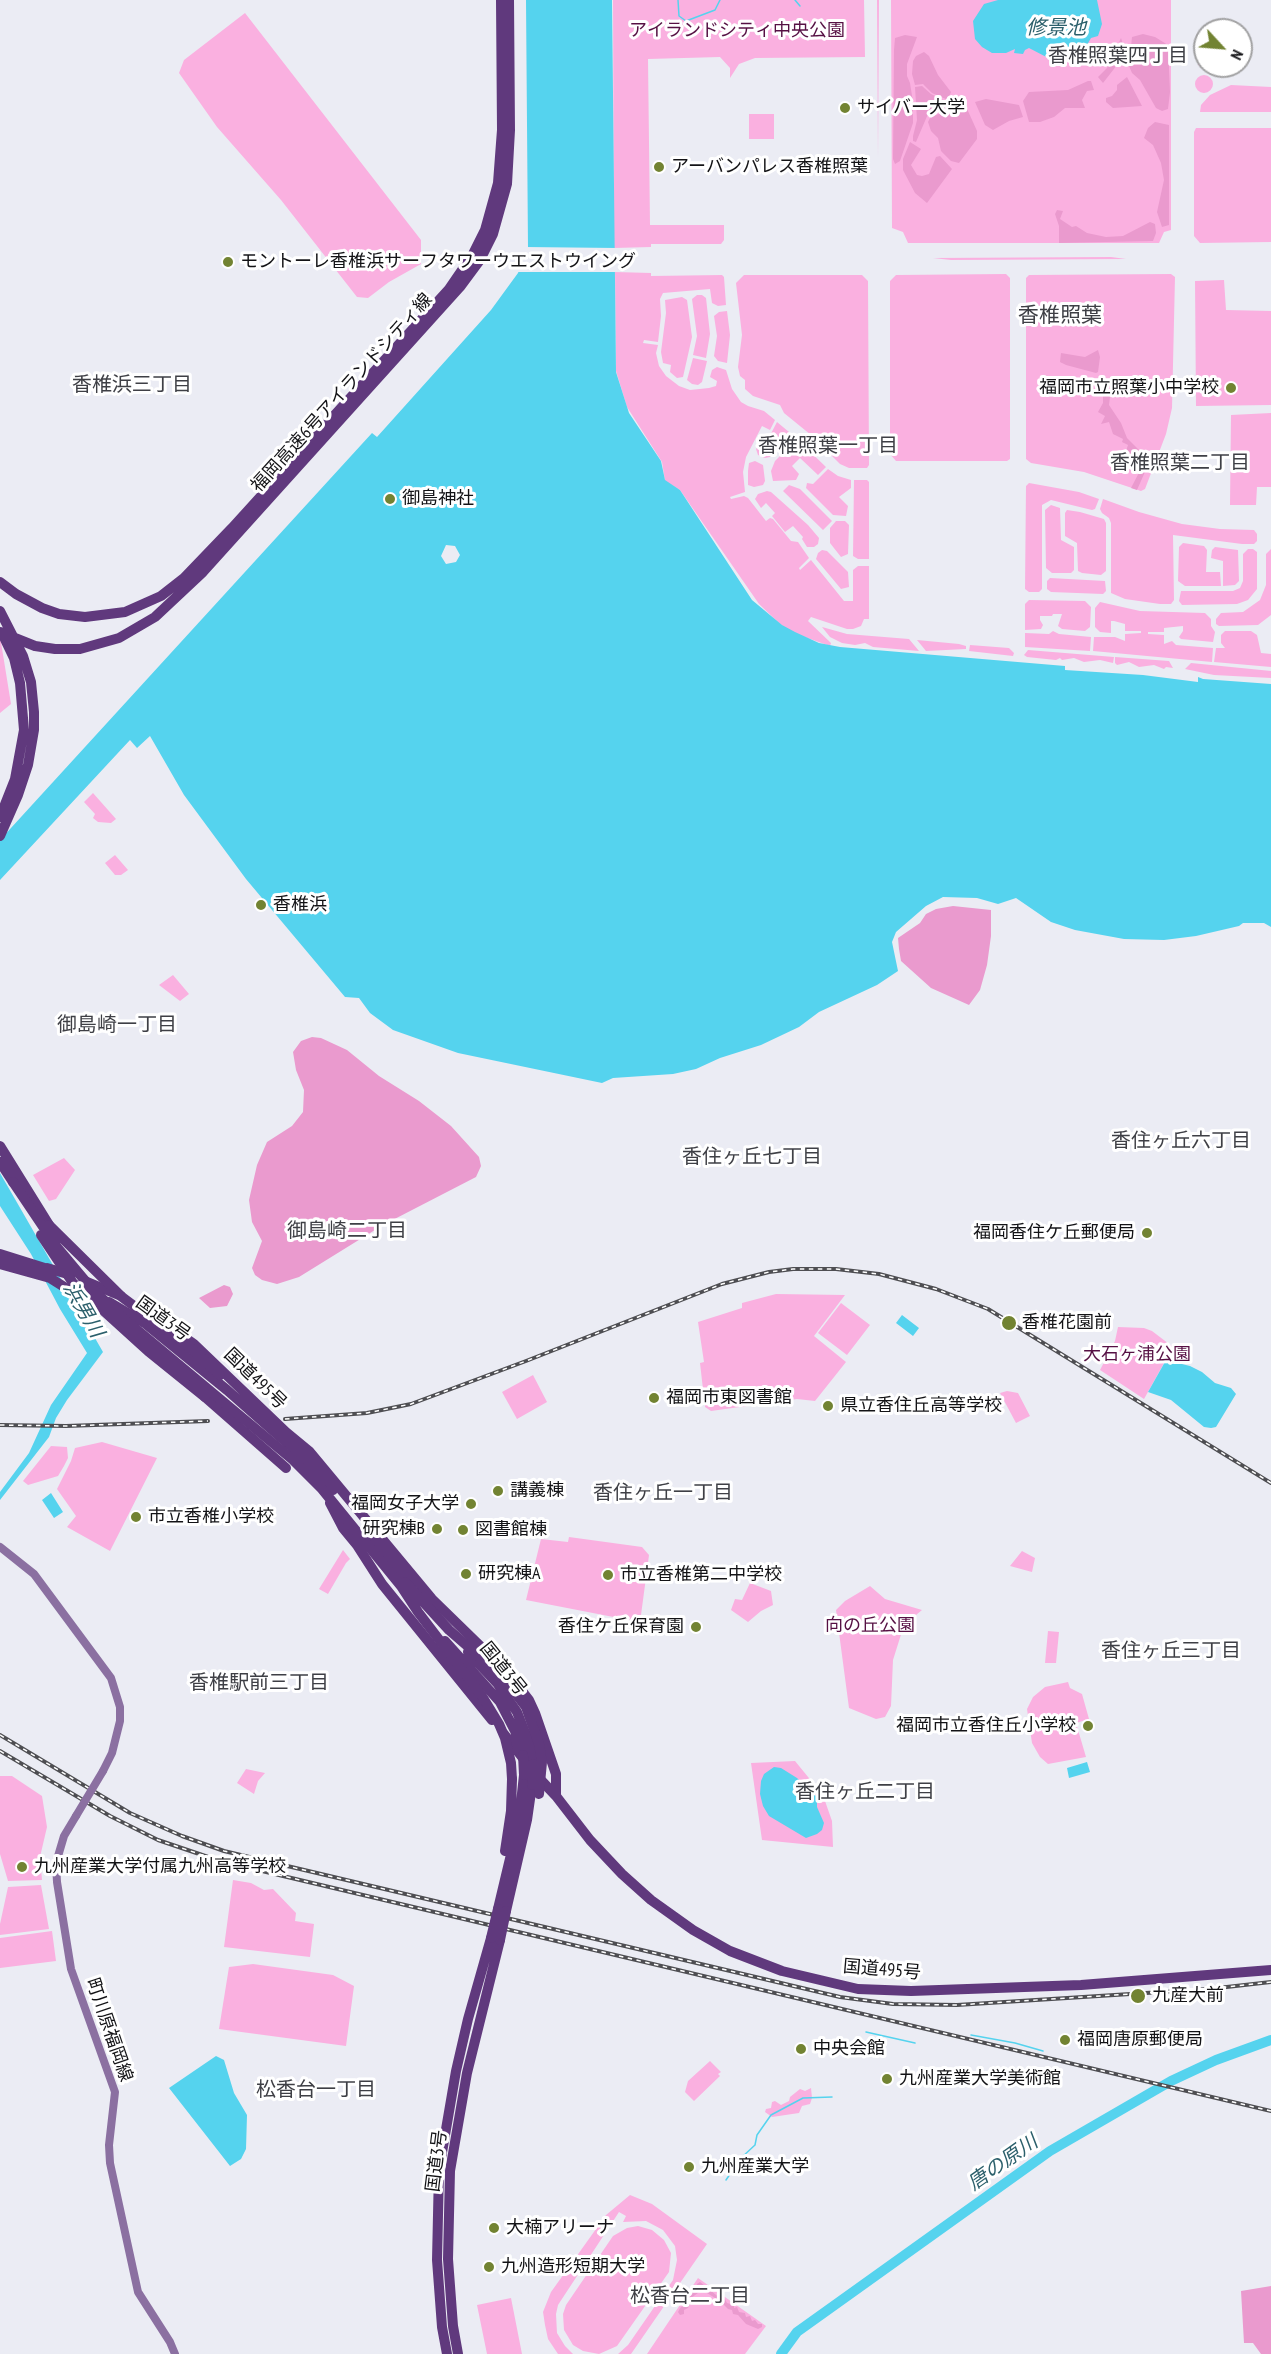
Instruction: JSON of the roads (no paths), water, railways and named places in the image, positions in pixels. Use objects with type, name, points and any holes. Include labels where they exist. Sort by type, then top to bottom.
[{"type":"highway","name":"福岡高速6号アイランドシティ線","points":[[0,582],[42,608],[59,614],[85,617],[125,612],[161,596],[184,578],[232,528],[448,289],[470,259],[485,230],[498,183],[502,130],[501,0]]},
{"type":"highway","name":"福岡高速6号アイランドシティ線","points":[[0,630],[35,646],[80,649],[119,638],[155,617],[203,572],[460,287],[480,260],[493,234],[503,205],[507,184],[510,130],[509,0]]},
{"type":"highway","points":[[0,611],[23,656],[31,682],[34,712],[34,730],[28,765],[0,836]]},
{"type":"highway","points":[[0,630],[18,671],[23,698],[24,730],[15,778],[0,817]]},
{"type":"highway","points":[[0,1146],[49,1225],[68,1252],[96,1284],[156,1342],[293,1460],[322,1489],[401,1586],[482,1696],[504,1738],[511,1763],[508,1867]]},
{"type":"highway","points":[[0,1162],[56,1246],[80,1276],[106,1302],[297,1454],[326,1484],[426,1606],[503,1677],[515,1691],[534,1725],[539,1744],[542,1762],[536,1790]]},
{"type":"highway","points":[[13,1182],[48,1248],[73,1283],[148,1351],[290,1466]]},
{"type":"highway","points":[[49,1225],[122,1297],[194,1351],[284,1434]]},
{"type":"highway","name":"国道3号","points":[[0,1254],[42,1270],[70,1291],[138,1332],[327,1498],[419,1613],[490,1689],[509,1717],[523,1755],[524,1775],[520,1812],[467,2073],[450,2171],[448,2259],[453,2326],[458,2354]]},
{"type":"highway","name":"国道3号","points":[[0,1264],[62,1273],[146,1324],[284,1434],[326,1480],[425,1606],[497,1683],[524,1727],[533,1764],[536,1809],[527,1820],[508,1867]]},
{"type":"highway","name":"国道495号","points":[[284,1434],[298,1440],[316,1459],[445,1614],[508,1672],[529,1700],[547,1743],[556,1774],[556,1796]]},
{"type":"highway","name":"国道495号","points":[[327,1498],[343,1528],[382,1584],[590,1840],[651,1900],[693,1930],[730,1951],[782,1971],[858,1989],[911,1991],[1081,1985],[1271,1970]]},
{"type":"highway","name":"国道495号","points":[[365,1530],[402,1564]]},
{"type":"highway","name":"国道3号","points":[[447,2354],[442,2327],[437,2260],[439,2170],[456,2071],[468,2019],[495,1939]]},
{"type":"main road","name":"町川原福岡線","points":[[0,1547],[34,1574],[111,1678],[120,1707],[120,1721],[112,1753],[64,1836],[56,1863],[57,1882],[71,1969],[115,2092],[109,2145],[110,2163],[138,2292],[170,2342],[175,2354]]},
{"type":"water","points":[[526,0],[612,0],[616,372],[629,413],[661,461],[665,480],[680,490],[752,600],[782,625],[819,643],[840,647],[1065,666],[1065,670],[1143,675],[1198,682],[1198,677],[1271,684],[1271,927],[1264,923],[1243,923],[1239,926],[1196,936],[1164,940],[1124,939],[1075,930],[1051,922],[1016,898],[998,904],[977,898],[943,897],[926,906],[896,932],[892,942],[898,971],[877,985],[819,1012],[799,1027],[761,1045],[720,1058],[696,1069],[673,1074],[613,1078],[602,1083],[458,1053],[393,1030],[370,1013],[359,998],[345,997],[246,879],[184,795],[150,736],[137,748],[130,740],[0,880],[0,840],[372,433],[377,437],[491,310],[518,273],[528,248]],"holes":[[[446,545],[455,546],[460,555],[456,562],[446,564],[441,556]]]},
{"type":"water","name":"修景池","points":[[998,0],[1097,0],[1102,24],[1098,36],[1091,38],[1083,52],[1068,58],[1065,55],[1054,61],[1029,48],[1023,54],[1014,53],[1015,49],[1006,53],[992,53],[975,39],[973,21],[984,4]]},
{"type":"water","points":[[0,1173],[103,1352],[67,1400],[56,1418],[49,1437],[0,1500],[0,1492],[29,1453],[51,1405],[87,1353],[60,1309],[31,1254],[0,1206]]},
{"type":"water","points":[[902,1315],[919,1328],[913,1336],[896,1323]]},
{"type":"water","points":[[1166,1360],[1190,1366],[1215,1383],[1231,1388],[1236,1394],[1216,1427],[1204,1427],[1171,1400],[1148,1392]]},
{"type":"water","points":[[51,1493],[63,1512],[54,1518],[42,1500]]},
{"type":"water","points":[[1087,1762],[1090,1772],[1069,1778],[1067,1768]]},
{"type":"water","points":[[774,1767],[781,1768],[797,1778],[817,1797],[817,1807],[824,1823],[822,1830],[817,1834],[806,1838],[769,1816],[760,1794],[761,1781],[764,1774]]},
{"type":"water","points":[[216,2056],[224,2060],[234,2093],[247,2115],[246,2149],[241,2159],[230,2166],[169,2088]]},
{"type":"waterway","points":[[678,0],[679,16],[686,21],[715,10],[720,0]]},
{"type":"waterway","points":[[795,0],[800,6]]},
{"type":"waterway","points":[[866,2032],[915,2043]]},
{"type":"waterway","points":[[971,2035],[1043,2051]]},
{"type":"waterway","name":"唐の原川","points":[[781,2354],[797,2332],[1050,2151],[1171,2081],[1216,2060],[1271,2040]]},
{"type":"waterway","points":[[726,2180],[741,2158],[755,2145],[757,2135],[771,2115],[803,2098],[832,2097]]},
{"type":"railway","points":[[285,1419],[367,1413],[411,1404],[722,1284],[769,1272],[793,1269],[836,1269],[879,1274],[936,1289],[988,1309],[1271,1483]]},
{"type":"railway","points":[[0,1425],[66,1426],[208,1421]]},
{"type":"railway","points":[[0,1735],[130,1813],[182,1836],[224,1851],[840,1997],[893,2004],[957,2005],[1209,1989],[1271,1982]]},
{"type":"railway","points":[[0,1751],[110,1816],[158,1840],[220,1861],[1271,2111]]},
{"type":"place","name":"サイバー大学","points":[[845,108]]},
{"type":"place","name":"アーバンパレス香椎照葉","points":[[659,167]]},
{"type":"place","name":"モントーレ香椎浜サーフタワーウエストウイング","points":[[228,262]]},
{"type":"place","name":"福岡市立照葉小中学校","points":[[1231,388]]},
{"type":"place","name":"御島神社","points":[[390,499]]},
{"type":"place","name":"香椎浜","points":[[261,905]]},
{"type":"place","name":"福岡香住ケ丘郵便局","points":[[1147,1233]]},
{"type":"place","name":"香椎花園前","points":[[1009,1323]]},
{"type":"place","name":"福岡市東図書館","points":[[654,1398]]},
{"type":"place","name":"県立香住丘高等学校","points":[[828,1406]]},
{"type":"place","name":"講義棟","points":[[498,1491]]},
{"type":"place","name":"福岡女子大学","points":[[471,1504]]},
{"type":"place","name":"市立香椎小学校","points":[[136,1517]]},
{"type":"place","name":"研究棟B","points":[[437,1529]]},
{"type":"place","name":"図書館棟","points":[[463,1530]]},
{"type":"place","name":"研究棟A","points":[[466,1574]]},
{"type":"place","name":"市立香椎第二中学校","points":[[608,1575]]},
{"type":"place","name":"香住ケ丘保育園","points":[[696,1627]]},
{"type":"place","name":"福岡市立香住丘小学校","points":[[1088,1726]]},
{"type":"place","name":"九州産業大学付属九州高等学校","points":[[22,1867]]},
{"type":"place","name":"九産大前","points":[[1138,1996]]},
{"type":"place","name":"福岡唐原郵便局","points":[[1065,2040]]},
{"type":"place","name":"中央会館","points":[[801,2049]]},
{"type":"place","name":"九州産業大学美術館","points":[[887,2079]]},
{"type":"place","name":"九州産業大学","points":[[689,2167]]},
{"type":"place","name":"大楠アリーナ","points":[[494,2228]]},
{"type":"place","name":"九州造形短期大学","points":[[489,2267]]},
{"type":"district","name":"香椎照葉四丁目","points":[[1118,56]]},
{"type":"district","name":"香椎照葉","points":[[1060,316]]},
{"type":"district","name":"香椎浜三丁目","points":[[132,385]]},
{"type":"district","name":"香椎照葉一丁目","points":[[828,446]]},
{"type":"district","name":"香椎照葉二丁目","points":[[1180,463]]},
{"type":"district","name":"御島崎一丁目","points":[[117,1025]]},
{"type":"district","name":"香住ヶ丘六丁目","points":[[1181,1141]]},
{"type":"district","name":"香住ヶ丘七丁目","points":[[752,1157]]},
{"type":"district","name":"御島崎二丁目","points":[[347,1231]]},
{"type":"district","name":"香住ヶ丘一丁目","points":[[663,1493]]},
{"type":"district","name":"香住ヶ丘三丁目","points":[[1171,1651]]},
{"type":"district","name":"香椎駅前三丁目","points":[[259,1683]]},
{"type":"district","name":"香住ヶ丘二丁目","points":[[865,1792]]},
{"type":"district","name":"松香台一丁目","points":[[316,2090]]},
{"type":"district","name":"松香台二丁目","points":[[690,2296]]},
{"type":"park label","name":"アイランドシティ中央公園","points":[[737,31]]},
{"type":"park label","name":"大石ヶ浦公園","points":[[1137,1355]]},
{"type":"park label","name":"向の丘公園","points":[[870,1626]]},
{"type":"water label","name":"浜男川","points":[[83,1310]]}]
